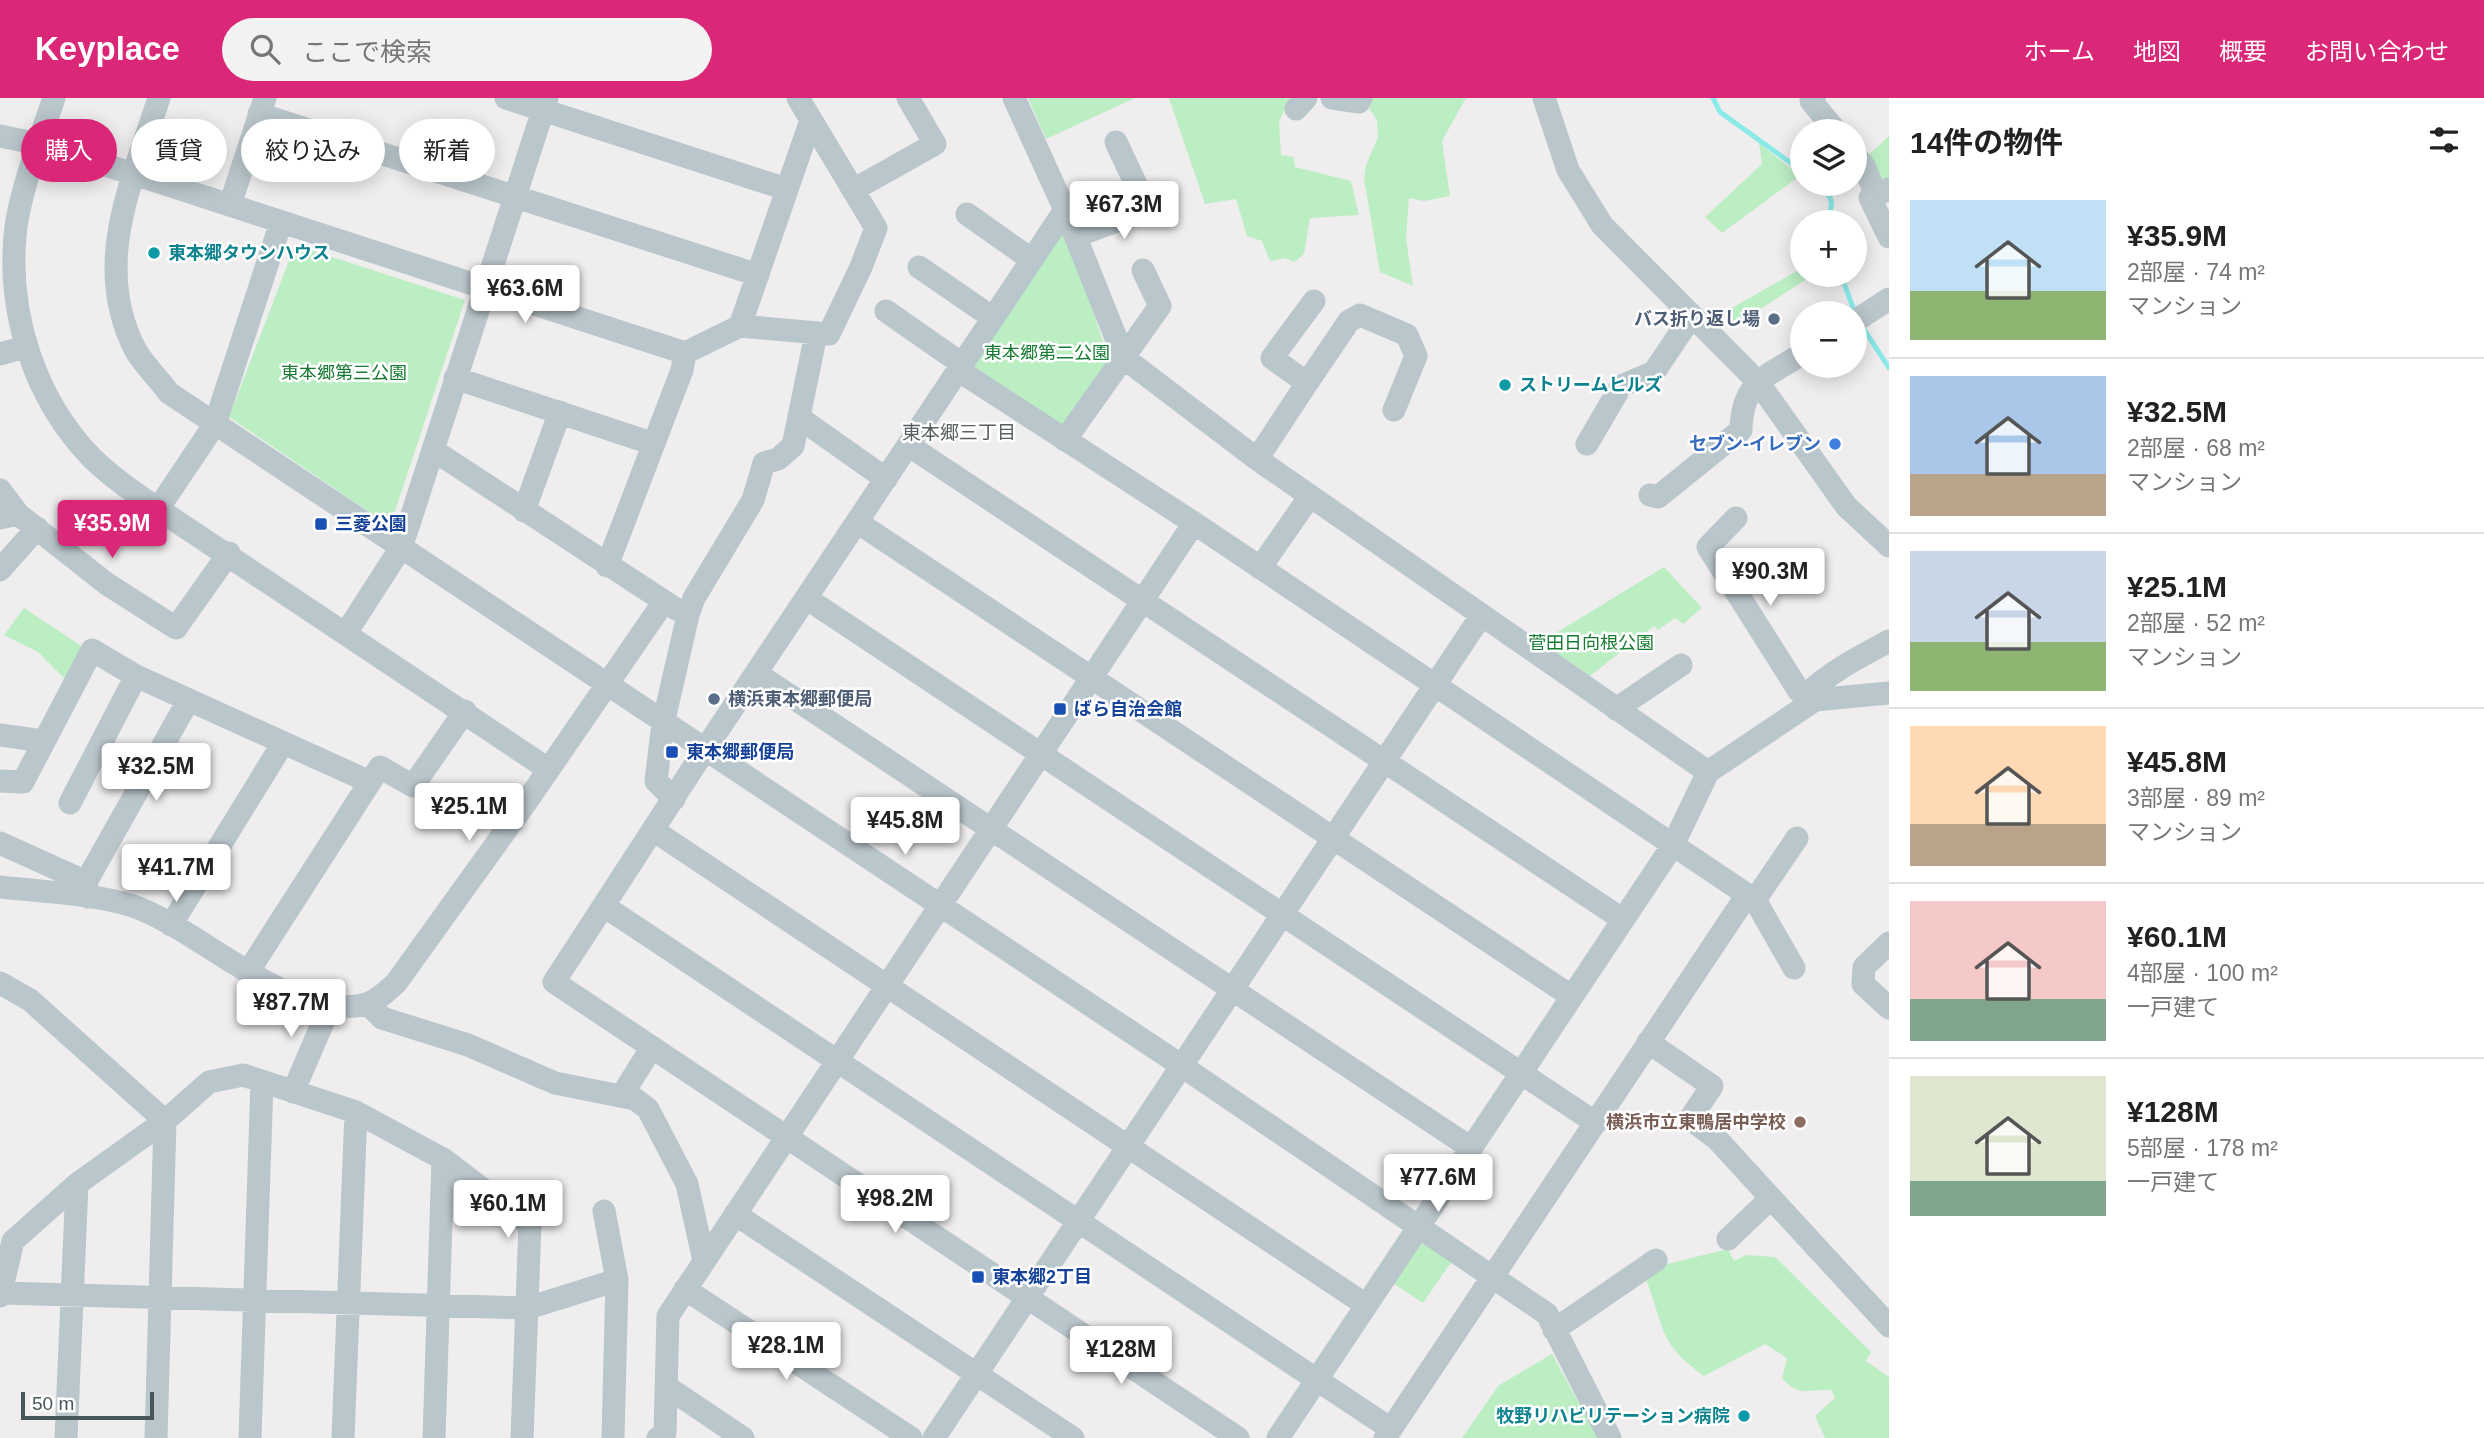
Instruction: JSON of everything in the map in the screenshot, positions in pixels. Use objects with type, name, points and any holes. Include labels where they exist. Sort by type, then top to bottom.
[{"type":"street","points":[[47,119],[54,98]]},
{"type":"street","points":[[152,119],[159,98]]},
{"type":"street","points":[[506,98],[545,104],[786,189]]},
{"type":"street","points":[[159,182],[685,354],[740,326],[829,334],[862,267],[876,228],[798,98]]},
{"type":"street","points":[[853,190],[935,144],[908,98]]},
{"type":"street","points":[[1014,98],[1065,210],[1124,358],[1257,459],[1708,772]]},
{"type":"street","points":[[1332,98],[1359,102],[1361,98]]},
{"type":"street","points":[[1544,98],[1568,170],[1588,205],[1636,261],[1758,382],[1846,506],[1889,546]]},
{"type":"street","points":[[1814,98],[1811,101],[1826,119]]},
{"type":"street","points":[[346,633],[400,549],[545,104]]},
{"type":"street","points":[[230,205],[262,106],[514,198],[758,275]]},
{"type":"street","points":[[740,326],[811,120]]},
{"type":"street","points":[[0,135],[21,140]]},
{"type":"street","points":[[1076,236],[1153,208],[1116,142]]},
{"type":"street","points":[[1867,170],[1882,192],[1870,198],[1889,237]]},
{"type":"street","points":[[29,182],[15,234],[15,294],[25,347],[48,393],[79,443],[114,478],[158,509],[229,553],[548,769]]},
{"type":"street","points":[[131,182],[117,228],[114,284],[122,320],[138,353],[169,393],[605,686],[1181,1066],[1547,1314],[1610,1438]]},
{"type":"street","points":[[1065,210],[704,751],[554,982],[1238,1438]]},
{"type":"street","points":[[967,214],[1032,260]]},
{"type":"street","points":[[158,509],[215,424],[281,222]]},
{"type":"street","points":[[919,267],[993,318]]},
{"type":"street","points":[[1065,440],[1160,306],[1143,271]]},
{"type":"street","points":[[1867,313],[1889,299]]},
{"type":"street","points":[[1307,383],[1272,358],[1314,301]]},
{"type":"street","points":[[886,311],[960,367],[1065,440],[1194,523],[1751,897],[1794,968]]},
{"type":"street","points":[[1257,459],[1349,321],[1360,315],[1407,335],[1416,356],[1394,395]]},
{"type":"street","points":[[1587,444],[1621,386],[1654,372],[1691,317]]},
{"type":"street","points":[[674,799],[656,781],[663,724],[688,615],[694,598],[753,500],[764,463],[778,459],[793,446],[801,419],[816,334]]},
{"type":"street","points":[[0,354],[25,347]]},
{"type":"street","points":[[607,566],[682,370],[685,354]]},
{"type":"street","points":[[1650,495],[1658,498],[1741,430],[1741,408],[1749,389],[1790,362]]},
{"type":"street","points":[[456,378],[654,444]]},
{"type":"street","points":[[524,511],[560,412]]},
{"type":"street","points":[[801,419],[886,479]]},
{"type":"street","points":[[908,445],[1622,919]]},
{"type":"street","points":[[433,450],[663,603],[688,615]]},
{"type":"street","points":[[0,490],[9,516],[37,528],[107,584],[176,628],[229,553]]},
{"type":"street","points":[[1260,568],[1310,496]]},
{"type":"street","points":[[1736,518],[1707,547],[1799,691],[1811,697],[1889,693]]},
{"type":"street","points":[[857,522],[1571,996]]},
{"type":"street","points":[[658,1438],[665,1433],[668,1316],[1194,523]]},
{"type":"street","points":[[0,570],[37,528]]},
{"type":"street","points":[[806,598],[1596,1123]]},
{"type":"street","points":[[0,843],[87,889],[133,906],[248,972],[312,1001],[330,1006],[368,1004],[396,983],[663,603]]},
{"type":"street","points":[[934,1438],[1481,616]]},
{"type":"street","points":[[1278,1438],[1673,845],[1708,772],[1811,697],[1823,679],[1889,641]]},
{"type":"street","points":[[0,781],[23,782],[92,650],[136,676],[188,701],[370,782]]},
{"type":"street","points":[[1616,709],[1681,664]]},
{"type":"street","points":[[756,673],[1471,1148]]},
{"type":"street","points":[[70,803],[136,676]]},
{"type":"street","points":[[87,889],[188,701]]},
{"type":"street","points":[[248,972],[380,767],[413,786],[465,711]]},
{"type":"street","points":[[0,735],[43,741]]},
{"type":"street","points":[[170,925],[283,743]]},
{"type":"street","points":[[653,830],[1366,1305]]},
{"type":"street","points":[[604,906],[1317,1379],[1388,1433],[1648,1042],[1751,897],[1797,838]]},
{"type":"street","points":[[0,887],[87,889]]},
{"type":"street","points":[[1889,943],[1864,967],[1863,984],[1889,1008]]},
{"type":"street","points":[[0,983],[30,1000],[165,1121],[156,1438]]},
{"type":"street","points":[[368,1004],[382,1018],[467,1045],[555,1083],[635,1099],[648,1109],[687,1184],[704,1261]]},
{"type":"street","points":[[293,1092],[330,1006]]},
{"type":"street","points":[[1648,1042],[1712,1086],[1690,1119],[1717,1139],[1889,1326]]},
{"type":"street","points":[[622,1095],[652,1047]]},
{"type":"street","points":[[522,1438],[528,1308],[530,1225],[443,1159],[356,1112],[243,1075],[209,1082],[165,1121],[7,1234],[1,1294],[350,1301],[528,1308],[617,1280]]},
{"type":"street","points":[[250,1438],[262,1083]]},
{"type":"street","points":[[343,1438],[356,1112]]},
{"type":"street","points":[[434,1438],[443,1159]]},
{"type":"street","points":[[66,1438],[77,1184]]},
{"type":"street","points":[[1728,1239],[1771,1198]]},
{"type":"street","points":[[604,1211],[617,1280],[613,1438]]},
{"type":"street","points":[[735,1214],[1073,1438]]},
{"type":"street","points":[[1554,1330],[1656,1260]]},
{"type":"street","points":[[685,1289],[911,1438]]},
{"type":"street","points":[[667,1387],[743,1438]]},
{"type":"green space","points":[[1028,98],[1135,98],[1046,139]]},
{"type":"green space","points":[[1169,98],[1291,98],[1279,121],[1281,155],[1294,157],[1295,167],[1351,181],[1359,215],[1310,218],[1304,254],[1294,262],[1285,258],[1270,261],[1262,241],[1247,236],[1236,199],[1205,204]]},
{"type":"green space","points":[[1371,98],[1466,98],[1442,141],[1450,196],[1424,201],[1409,198],[1406,238],[1413,286],[1380,272],[1364,179],[1366,165],[1378,137],[1377,120],[1370,110]]},
{"type":"green space","points":[[1889,136],[1889,184],[1882,187],[1867,156]]},
{"type":"green space","points":[[1759,143],[1790,168],[1790,183],[1722,233],[1705,217],[1762,164]]},
{"type":"green space","name":"東本郷第二公園","points":[[1066,226],[1110,364],[1066,431],[969,368]]},
{"type":"green space","name":"東本郷第三公園","points":[[295,245],[465,300],[390,526],[229,417]]},
{"type":"green space","points":[[1790,275],[1790,287],[1794,287],[1737,324],[1725,312]]},
{"type":"green space","name":"菅田日向根公園","points":[[1664,567],[1702,608],[1683,624],[1675,618],[1658,630],[1654,626],[1590,676],[1541,642]]},
{"type":"green space","points":[[24,608],[83,647],[68,682],[38,652],[4,635]]},
{"type":"green space","points":[[1426,1243],[1452,1261],[1423,1303],[1391,1282],[1415,1244]]},
{"type":"green space","points":[[1728,1249],[1734,1261],[1746,1255],[1775,1257],[1871,1352],[1866,1361],[1889,1377],[1889,1438],[1825,1438],[1815,1416],[1835,1398],[1831,1390],[1805,1391],[1788,1384],[1782,1378],[1787,1358],[1765,1344],[1704,1376],[1677,1352],[1664,1331],[1644,1275],[1663,1265]]},
{"type":"green space","points":[[1552,1354],[1598,1438],[1462,1438],[1499,1385]]},
{"type":"waterway","points":[[1713,98],[1720,112],[1790,162]]},
{"type":"waterway","points":[[1829,196],[1831,210]]},
{"type":"waterway","points":[[1845,287],[1851,301]]},
{"type":"waterway","points":[[1867,334],[1889,368]]},
{"type":"place","name":"東本郷タウンハウス","points":[[154,253]]},
{"type":"place","name":"バス折り返し場","points":[[1774,319]]},
{"type":"place","name":"ストリームヒルズ","points":[[1505,385]]},
{"type":"place","name":"セブン-イレブン","points":[[1835,444]]},
{"type":"place","name":"三菱公園","points":[[321,524]]},
{"type":"place","name":"横浜東本郷郵便局","points":[[714,699]]},
{"type":"place","name":"ばら自治会館","points":[[1060,709]]},
{"type":"place","name":"東本郷郵便局","points":[[672,752]]},
{"type":"place","name":"横浜市立東鴨居中学校","points":[[1800,1122]]},
{"type":"place","name":"東本郷2丁目","points":[[978,1277]]},
{"type":"place","name":"牧野リハビリテーション病院","points":[[1744,1416]]},
{"type":"district","name":"東本郷三丁目","points":[[959,432]]}]
